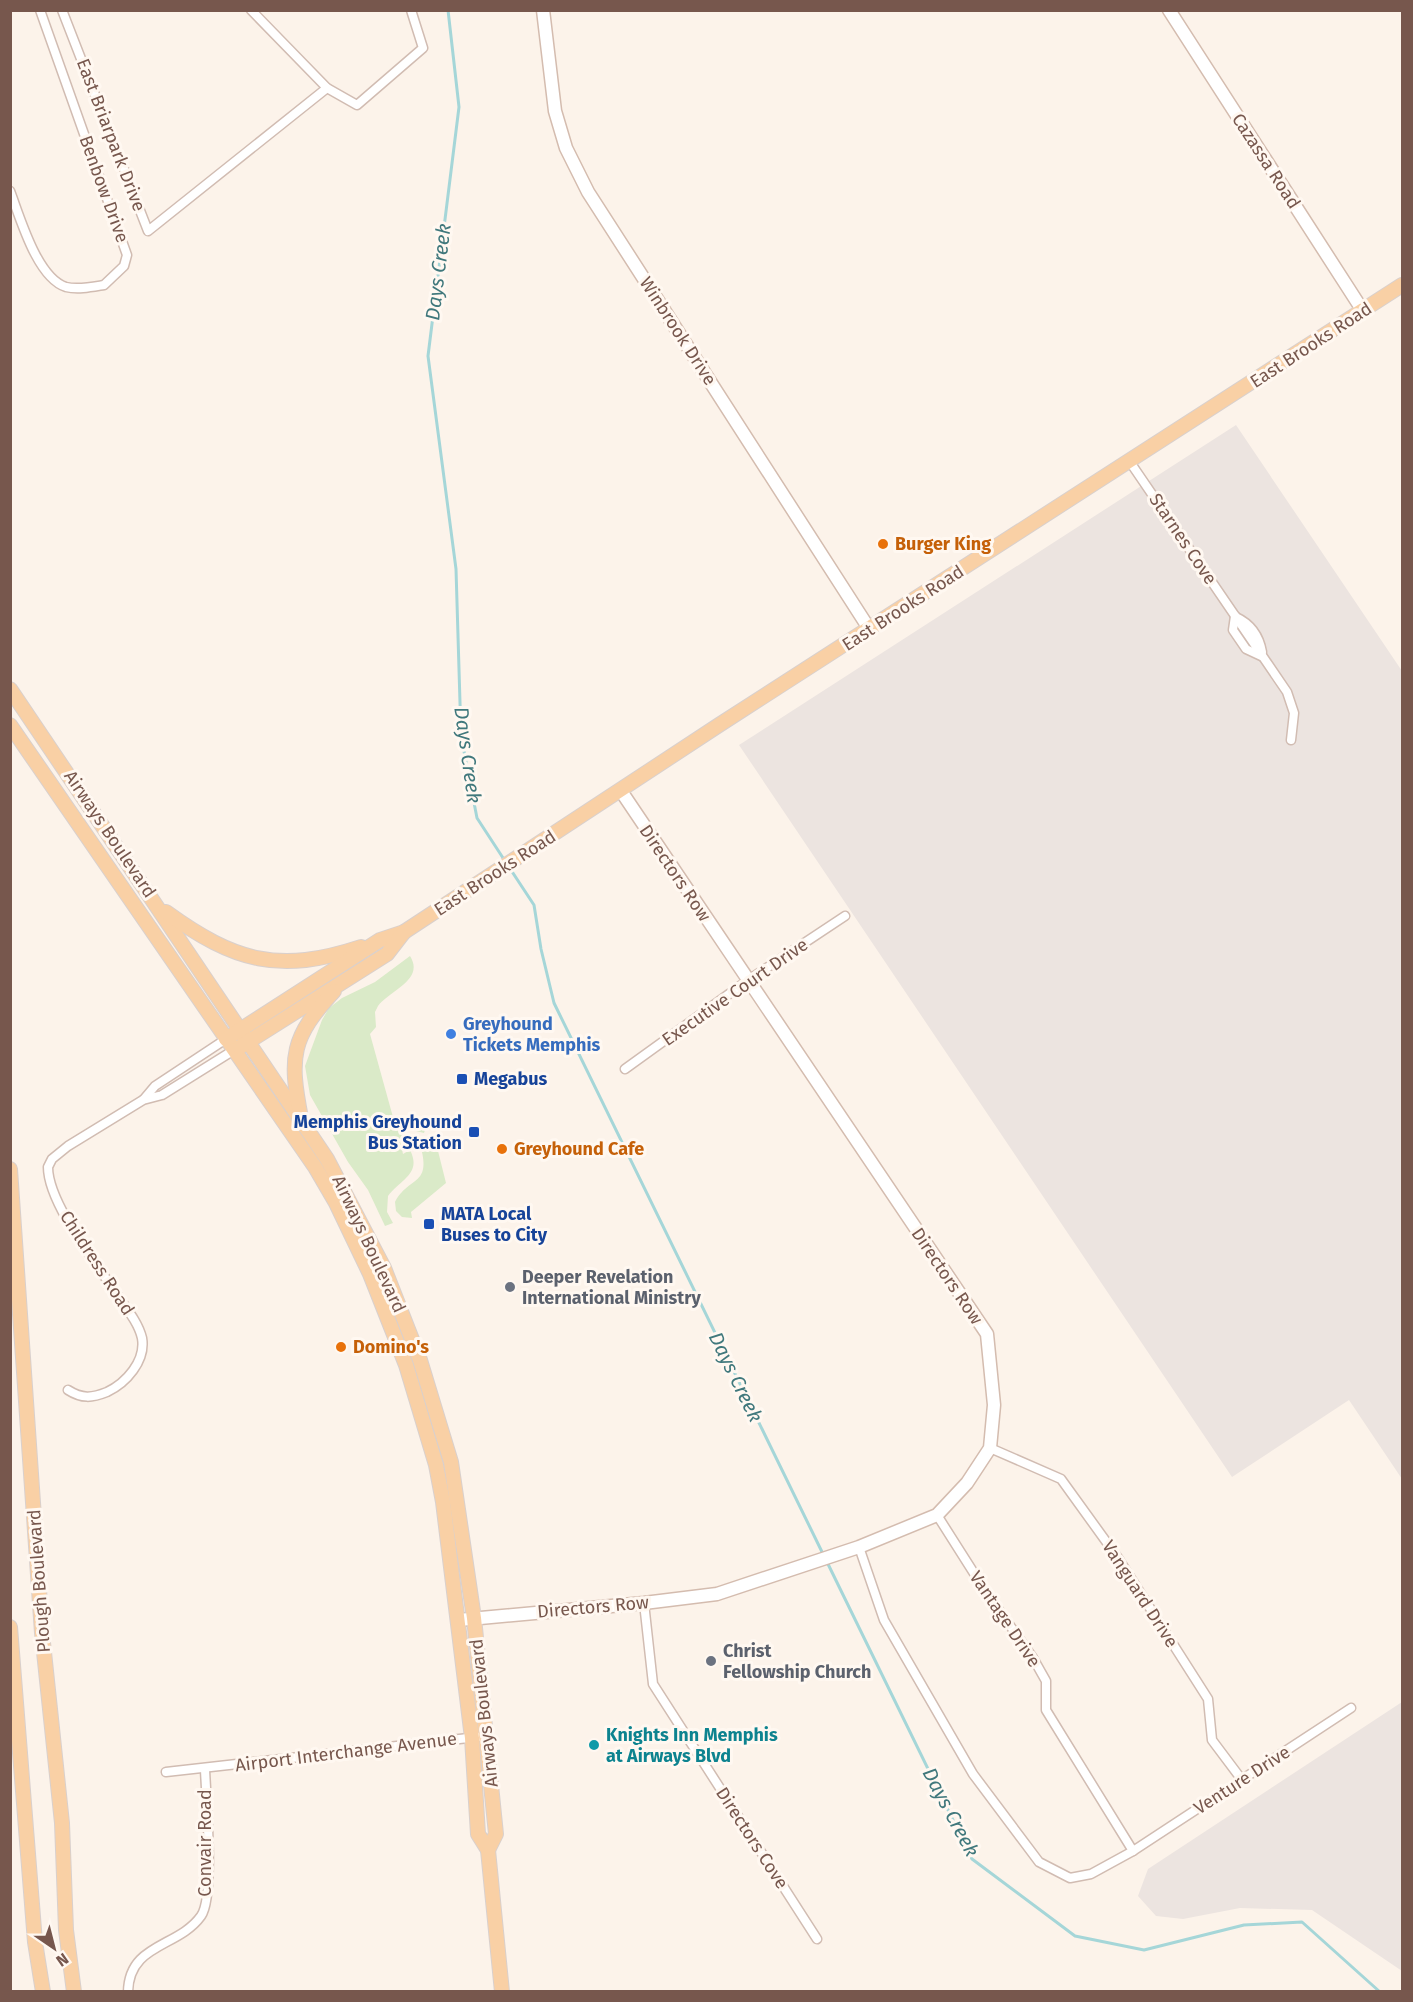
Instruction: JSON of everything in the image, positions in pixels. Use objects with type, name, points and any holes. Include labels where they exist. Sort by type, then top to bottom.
[{"type":"main road","name":"East Brooks Road","points":[[230,1045],[240,1029],[380,940],[404,932],[728,719],[870,630],[1402,285]]},
{"type":"main road","name":"Airways Boulevard","points":[[10,688],[160,907],[335,1173],[384,1268],[420,1360],[451,1462],[474,1618],[496,1834],[488,1850]]},
{"type":"main road","name":"Airways Boulevard","points":[[10,725],[322,1180],[370,1274],[406,1365],[436,1465],[459,1620],[472,1737],[478,1834],[488,1850],[502,1992]]},
{"type":"main road","points":[[160,907],[213,943],[231,952],[267,960],[305,961],[380,940]]},
{"type":"main road","name":"East Brooks Road","points":[[230,1045],[248,1042],[317,996],[339,985],[387,954],[404,932]]},
{"type":"main road","points":[[302,1123],[294,1074],[297,1046],[312,1015],[339,985]]},
{"type":"main road","name":"Plough Boulevard","points":[[10,1169],[42,1633],[56,1746],[70,1972],[75,1992]]},
{"type":"main road","points":[[322,1180],[335,1173]]},
{"type":"main road","name":"Plough Boulevard","points":[[10,1628],[35,1942],[43,1992]]},
{"type":"street","name":"Benbow Drive","points":[[10,191],[31,245],[49,276],[65,286],[82,288],[104,285],[124,266],[127,255],[40,10]]},
{"type":"street","name":"East Briarpark Drive","points":[[62,10],[148,231],[327,88]]},
{"type":"street","points":[[250,10],[327,88],[357,105],[423,48],[411,10]]},
{"type":"street","name":"Winbrook Drive","points":[[543,10],[555,111],[566,148],[588,192],[870,630]]},
{"type":"street","name":"Cazassa Road","points":[[1169,10],[1363,311]]},
{"type":"street","name":"Starnes Cove","points":[[1130,462],[1235,616],[1247,622],[1260,640],[1263,657],[1292,702],[1294,725],[1291,740]]},
{"type":"street","name":"Starnes Cove","points":[[1235,616],[1233,630],[1246,649],[1263,657]]},
{"type":"street","name":"Directors Row","points":[[459,1620],[644,1604],[717,1593],[859,1547],[937,1515],[967,1483],[990,1448],[994,1405],[987,1334],[621,791]]},
{"type":"street","name":"Executive Court Drive","points":[[625,1069],[747,981],[845,916]]},
{"type":"street","name":"East Brooks Road","points":[[143,1100],[155,1086],[230,1045]]},
{"type":"street","name":"East Brooks Road","points":[[48,1167],[52,1159],[68,1146],[143,1100],[162,1095],[230,1045]]},
{"type":"street","name":"Childress Road","points":[[48,1167],[51,1188],[61,1209],[136,1323],[142,1340],[139,1360],[123,1382],[104,1393],[84,1398],[68,1390]]},
{"type":"street","name":"Vanguard Drive","points":[[990,1448],[1061,1479],[1118,1558],[1208,1699],[1212,1740],[1242,1780]]},
{"type":"street","name":"Vantage Drive","points":[[937,1515],[984,1589],[1033,1658],[1046,1681],[1046,1710],[1133,1851]]},
{"type":"street","name":"Venture Drive","points":[[859,1547],[884,1620],[973,1774],[1039,1862],[1070,1878],[1091,1874],[1133,1851],[1351,1708]]},
{"type":"street","name":"Directors Cove","points":[[644,1604],[652,1684],[817,1939]]},
{"type":"street","name":"Airport Interchange Avenue","points":[[205,1769],[486,1736]]},
{"type":"street","name":"Convair Road","points":[[128,1992],[128,1974],[146,1953],[184,1932],[202,1916],[208,1893],[205,1769],[166,1772]]},
{"type":"shaded area","points":[[1236,425],[1402,671],[1402,1479],[1349,1400],[1232,1477],[739,745]]},
{"type":"shaded area","points":[[1402,1702],[1402,1971],[1312,1910],[1240,1908],[1183,1919],[1156,1916],[1138,1896],[1148,1869]]},
{"type":"green space","points":[[410,956],[413,972],[410,978],[378,1006],[375,1012],[376,1027],[370,1034],[396,1128],[404,1124],[406,1132],[400,1141],[403,1154],[410,1150],[413,1158],[412,1171],[388,1196],[387,1212],[393,1223],[385,1226],[368,1190],[348,1162],[310,1095],[305,1066],[322,1020],[329,1008],[342,998],[375,982]]},
{"type":"green space","points":[[421,1117],[430,1120],[432,1130],[425,1130],[424,1133],[416,1131],[413,1122],[421,1121]]},
{"type":"green space","points":[[429,1144],[437,1147],[446,1183],[411,1212],[412,1218],[402,1217],[396,1211],[395,1202],[421,1175],[423,1160],[421,1148],[428,1147]]},
{"type":"waterway","name":"Days Creek","points":[[448,10],[459,107],[428,356],[456,569],[461,736],[477,818],[505,861]]},
{"type":"waterway","name":"Days Creek","points":[[509,867],[534,905],[541,949],[554,1003],[824,1556]]},
{"type":"waterway","name":"Days Creek","points":[[827,1562],[972,1859],[1075,1936],[1144,1950],[1244,1925],[1302,1922],[1380,1992]]},
{"type":"place","name":"Burger King","points":[[883,544]]},
{"type":"place","name":"Greyhound Tickets Memphis","points":[[451,1034]]},
{"type":"place","name":"Megabus","points":[[462,1079]]},
{"type":"place","name":"Memphis Greyhound Bus Station","points":[[474,1132]]},
{"type":"place","name":"Greyhound Cafe","points":[[502,1149]]},
{"type":"place","name":"MATA Local Buses to City","points":[[429,1224]]},
{"type":"place","name":"Deeper Revelation International Ministry","points":[[510,1287]]},
{"type":"place","name":"Domino's","points":[[341,1347]]},
{"type":"place","name":"Christ Fellowship Church","points":[[711,1661]]},
{"type":"place","name":"Knights Inn Memphis at Airways Blvd","points":[[594,1745]]}]
